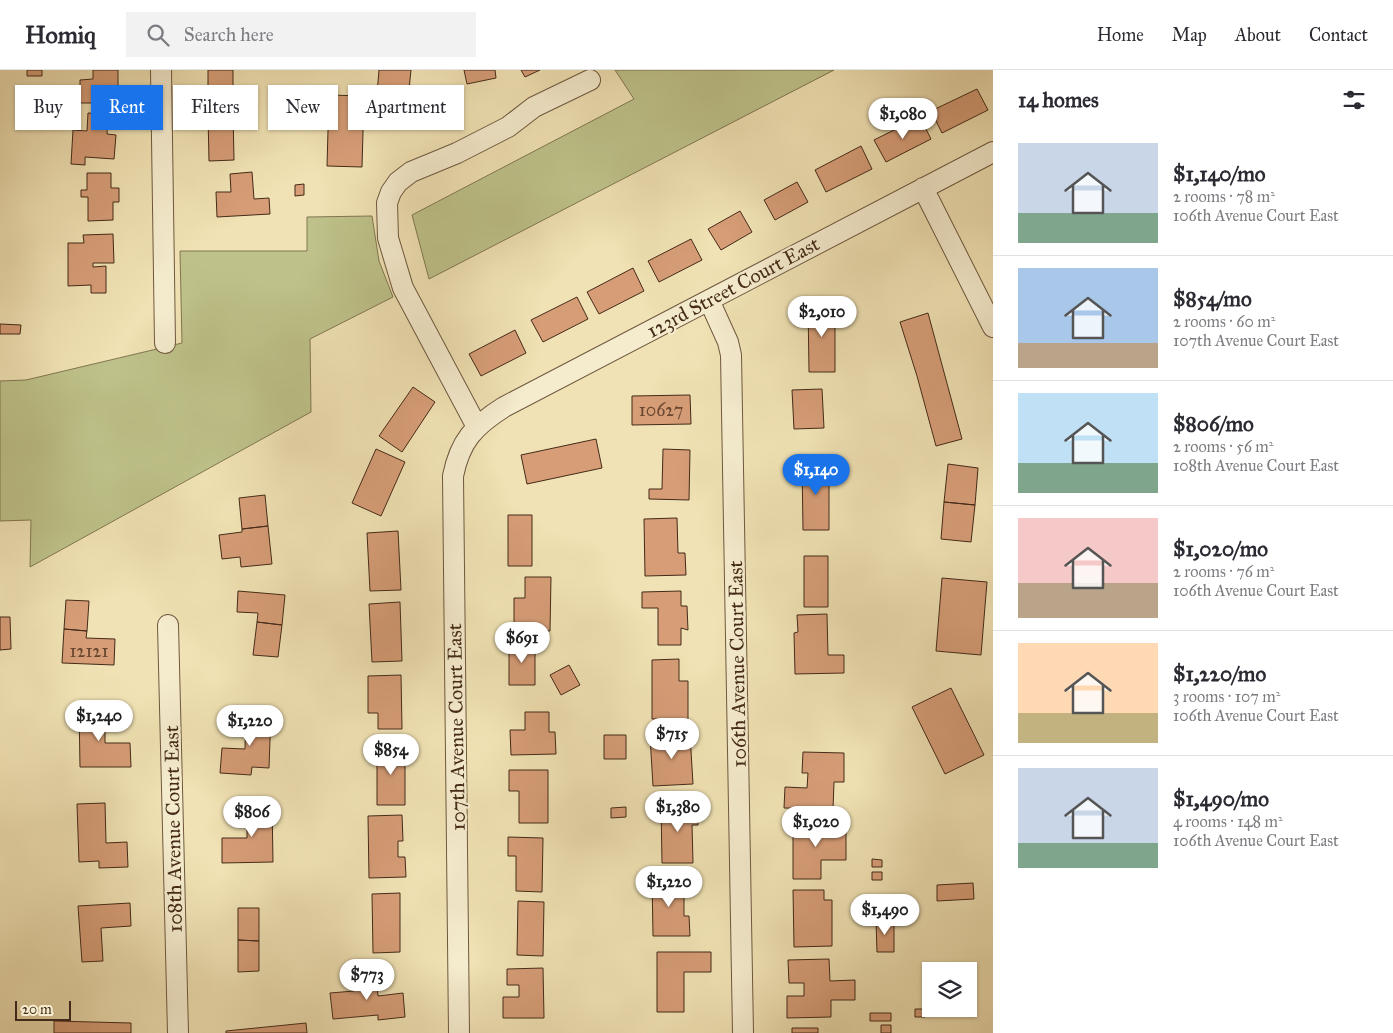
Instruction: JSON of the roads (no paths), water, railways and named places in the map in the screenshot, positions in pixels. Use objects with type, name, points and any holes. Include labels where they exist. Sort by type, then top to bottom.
[{"type":"street","points":[[161,70],[165,343]]},
{"type":"street","points":[[477,428],[404,288],[388,238],[387,203],[391,192],[398,182],[411,172],[457,153],[508,128],[534,107],[590,80]]},
{"type":"street","name":"123rd Street Court East","points":[[477,428],[504,407],[993,152]]},
{"type":"street","points":[[922,188],[993,327]]},
{"type":"street","name":"106th Avenue Court East","points":[[710,300],[732,355],[743,1033]]},
{"type":"street","name":"107th Avenue Court East","points":[[459,1033],[453,476],[462,446],[477,428]]},
{"type":"street","name":"108th Avenue Court East","points":[[168,625],[178,1033]]}]
